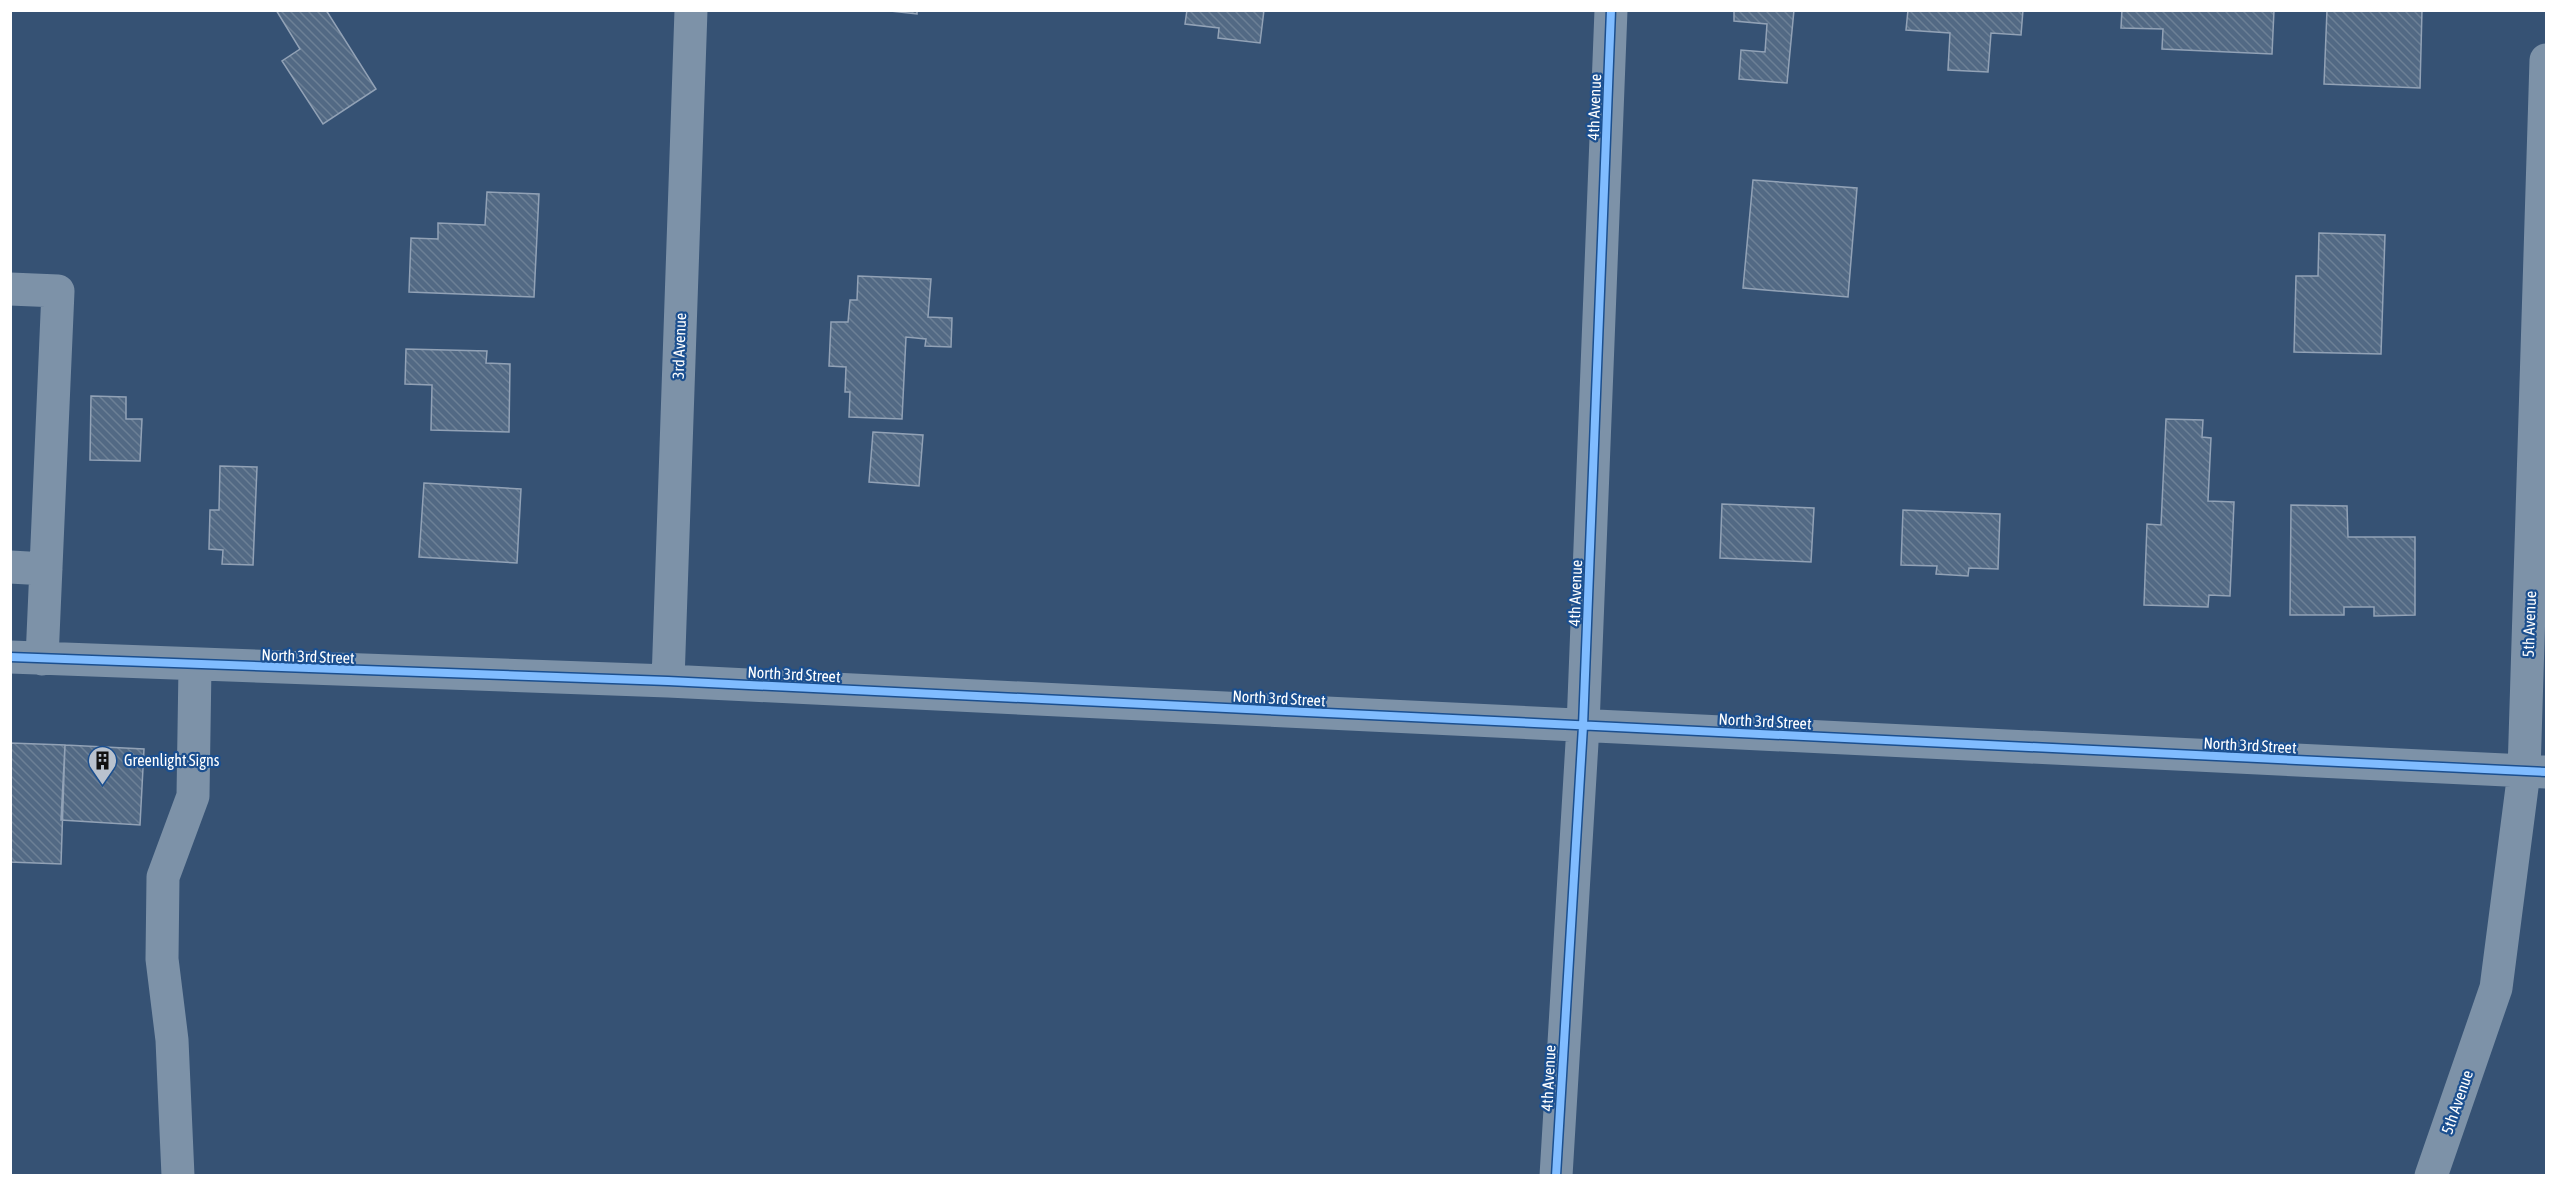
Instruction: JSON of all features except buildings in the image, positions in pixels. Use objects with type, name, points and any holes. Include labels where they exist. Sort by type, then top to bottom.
[{"type":"street","name":"3rd Avenue","points":[[668,681],[691,10]]},
{"type":"street","name":"4th Avenue","points":[[1556,1176],[1583,726],[1611,10]]},
{"type":"street","name":"5th Avenue","points":[[2432,1176],[2496,988],[2535,772],[2547,60]]},
{"type":"street","points":[[10,289],[58,291],[46,569],[26,658]]},
{"type":"street","points":[[10,567],[46,569]]},
{"type":"street","name":"North 3rd Street","points":[[26,658],[195,666],[668,681],[2535,772]]},
{"type":"street","points":[[178,1176],[172,1040],[162,959],[163,878],[193,796],[195,666]]},
{"type":"cycle path","points":[[1556,1176],[1583,726],[1611,10]]},
{"type":"cycle path","points":[[10,657],[668,681],[2546,772]]},
{"type":"place","name":"Greenlight Signs","points":[[103,786]]}]
